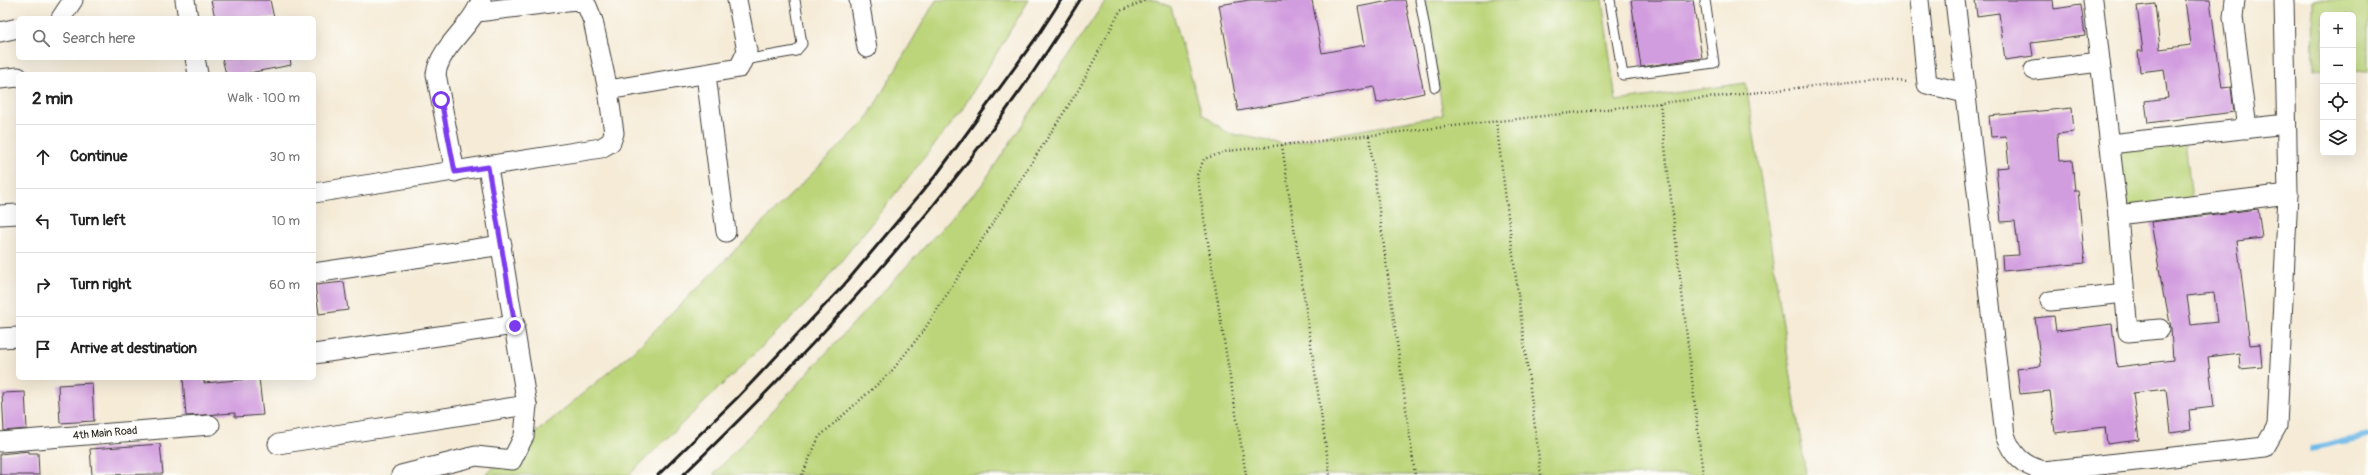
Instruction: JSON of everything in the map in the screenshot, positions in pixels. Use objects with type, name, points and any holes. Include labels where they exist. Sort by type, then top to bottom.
[{"type":"street","points":[[62,16],[73,0]]},
{"type":"street","points":[[185,0],[188,16]]},
{"type":"street","points":[[316,193],[455,172],[488,167],[601,148],[611,142],[614,133],[608,90],[593,20],[586,6],[576,0],[479,6],[437,63],[436,74],[455,172]]},
{"type":"street","points":[[608,90],[706,75],[739,68],[747,51],[737,0]]},
{"type":"street","points":[[859,0],[867,48]]},
{"type":"street","points":[[1919,0],[1927,84],[1965,93]]},
{"type":"street","points":[[1955,0],[2005,435],[2013,453],[2024,463],[2035,469],[2044,471],[2265,447],[2277,426],[2288,194],[2284,0]]},
{"type":"street","points":[[2093,0],[2118,214],[2128,332],[2160,329]]},
{"type":"street","points":[[2235,0],[2233,17],[2247,129]]},
{"type":"street","points":[[0,32],[16,28]]},
{"type":"street","points":[[195,60],[198,72]]},
{"type":"street","points":[[2034,70],[2100,62]]},
{"type":"street","points":[[706,75],[726,232]]},
{"type":"street","points":[[0,78],[16,77]]},
{"type":"street","points":[[2110,144],[2286,124]]},
{"type":"street","points":[[401,475],[476,456],[512,460],[524,436],[527,405],[502,245],[488,167]]},
{"type":"street","points":[[2118,214],[2288,194]]},
{"type":"street","points":[[0,215],[16,214]]},
{"type":"street","points":[[316,273],[502,245]]},
{"type":"street","points":[[2050,302],[2125,293]]},
{"type":"street","points":[[316,354],[515,326]]},
{"type":"street","points":[[0,338],[16,337]]},
{"type":"street","points":[[278,444],[527,405]]},
{"type":"street","name":"4th Main Road","points":[[0,442],[210,425]]},
{"type":"lane","points":[[744,60],[796,51],[802,44],[795,0]]},
{"type":"lane","points":[[1420,0],[1435,87]]},
{"type":"lane","points":[[1610,0],[1623,75],[1714,63],[1705,0]]},
{"type":"path","points":[[802,475],[819,437],[890,372],[924,330],[1079,89],[1120,11],[1146,0]]},
{"type":"path","points":[[1246,475],[1196,175],[1204,159],[1228,151],[1877,79],[1927,84]]},
{"type":"path","points":[[1660,103],[1703,475]]},
{"type":"path","points":[[1496,122],[1542,475]]},
{"type":"path","points":[[1369,136],[1415,475]]},
{"type":"path","points":[[1282,145],[1330,475]]},
{"type":"green space","points":[[936,0],[1029,0],[960,113],[809,301],[629,475],[485,475],[634,351],[866,120]]},
{"type":"green space","points":[[1106,0],[1156,0],[1171,7],[1202,114],[1228,133],[1284,144],[1443,115],[1426,0],[1602,0],[1616,101],[1746,83],[1806,475],[713,475],[981,186]]},
{"type":"green space","points":[[2313,0],[2368,0],[2368,72],[2356,71],[2356,12],[2320,12],[2320,70],[2314,69]]},
{"type":"green space","points":[[2185,141],[2192,200],[2124,208],[2118,148]]},
{"type":"building","points":[[211,0],[270,0],[274,16],[215,16]]},
{"type":"building","points":[[1249,0],[1312,0],[1322,53],[1365,45],[1358,7],[1394,0],[1405,0],[1424,93],[1377,103],[1374,87],[1238,111],[1219,5]]},
{"type":"building","points":[[1631,0],[1693,0],[1702,58],[1641,67]]},
{"type":"building","points":[[1975,0],[2053,0],[2054,9],[2081,5],[2085,36],[2031,43],[2033,56],[2005,60],[1999,13],[1977,16]]},
{"type":"building","points":[[2185,0],[2210,0],[2222,88],[2231,87],[2234,112],[2148,123],[2145,101],[2168,98],[2164,69],[2140,72],[2138,51],[2143,51],[2137,6],[2155,4],[2160,49],[2191,45]]},
{"type":"building","points":[[222,60],[290,60],[291,65],[254,72],[226,72]]},
{"type":"building","points":[[2072,108],[2074,132],[2057,134],[2059,161],[2072,160],[2075,191],[2078,191],[2085,263],[2003,271],[2002,256],[2019,255],[2015,221],[2001,222],[1996,168],[2009,167],[2006,136],[1991,137],[1989,116]]},
{"type":"building","points":[[2258,209],[2262,238],[2237,241],[2250,345],[2260,344],[2262,367],[2240,369],[2239,353],[2208,357],[2214,407],[2189,410],[2191,430],[2171,433],[2166,389],[2133,393],[2139,440],[2107,444],[2105,427],[2055,433],[2050,391],[2020,394],[2017,369],[2041,366],[2035,318],[2054,316],[2056,331],[2112,324],[2117,367],[2173,360],[2171,328],[2164,298],[2151,222]],"holes":[[[2214,293],[2218,322],[2191,325],[2187,296]]]},
{"type":"building","points":[[344,282],[348,310],[319,314],[316,285]]},
{"type":"building","points":[[183,380],[204,380],[204,383],[237,380],[259,380],[263,415],[235,417],[235,413],[186,416]]},
{"type":"building","points":[[92,383],[94,421],[60,423],[58,385]]},
{"type":"building","points":[[25,392],[27,429],[4,431],[2,393]]},
{"type":"building","points":[[160,444],[163,474],[92,475],[90,449]]},
{"type":"building","points":[[29,451],[29,453],[38,453],[39,475],[0,475],[0,454]]},
{"type":"waterway","points":[[2311,448],[2368,436]]},
{"type":"railway","points":[[658,475],[737,398],[844,285],[937,174],[1039,34],[1061,0]]},
{"type":"railway","points":[[683,475],[793,365],[896,250],[946,190],[993,129],[1038,65],[1080,0]]},
{"type":"route","points":[[441,100],[455,172],[488,167],[515,326]]}]
